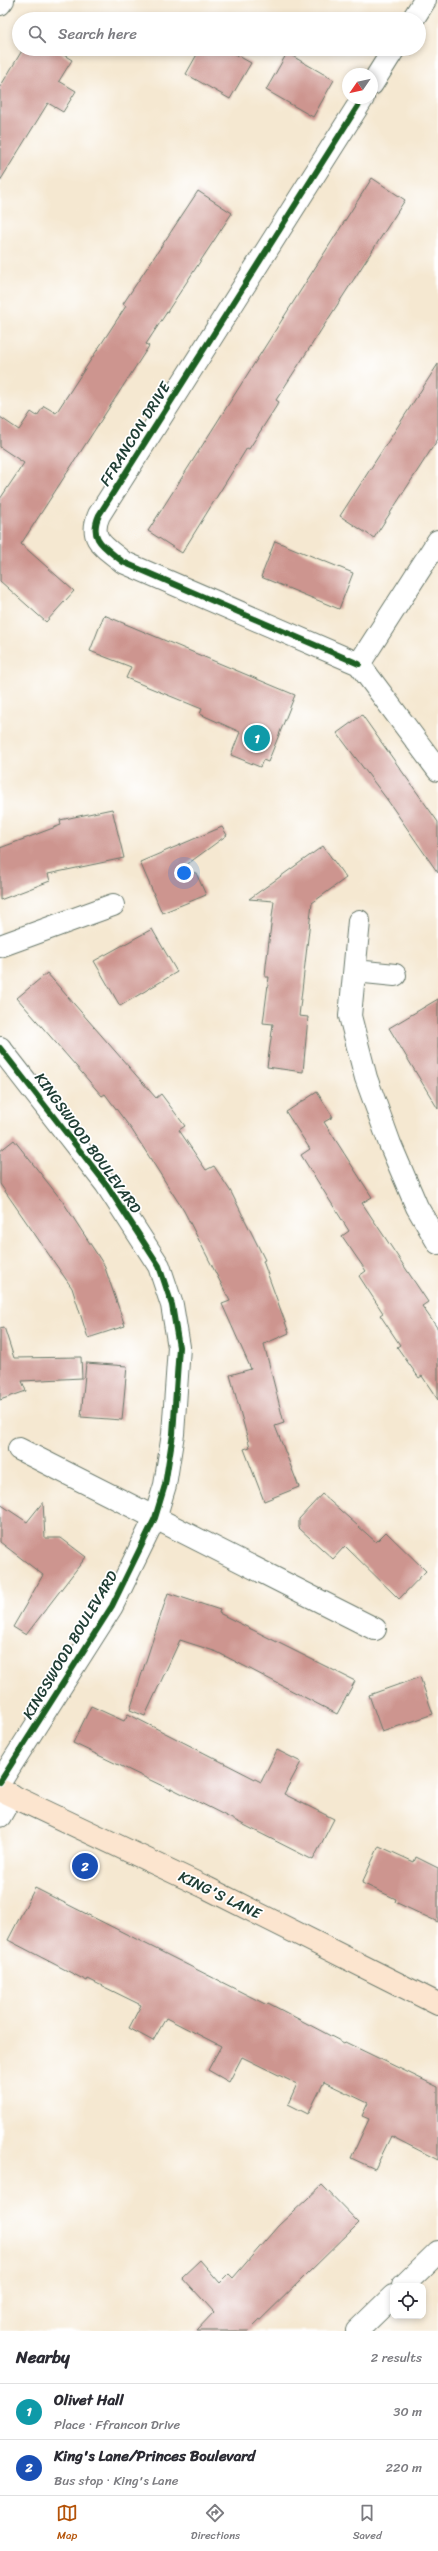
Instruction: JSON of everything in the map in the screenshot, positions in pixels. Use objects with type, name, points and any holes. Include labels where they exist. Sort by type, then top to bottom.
[{"type":"street","points":[[0,4],[3,0]]},
{"type":"street","points":[[417,12],[425,0]]},
{"type":"street","points":[[378,74],[390,56]]},
{"type":"street","name":"FFRANCON DRIVE","points":[[359,104],[99,515],[94,526],[96,539],[123,562],[359,664]]},
{"type":"street","points":[[438,541],[359,664],[438,770]]},
{"type":"street","points":[[0,946],[113,905]]},
{"type":"street","points":[[359,921],[350,1016],[366,1078],[417,1207],[438,1243]]},
{"type":"street","points":[[355,971],[395,975]]},
{"type":"street","name":"KINGSWOOD BOULEVARD","points":[[0,1048],[106,1184],[159,1266],[172,1305],[179,1347],[173,1434],[165,1485],[155,1518],[112,1606],[4,1789],[0,1816]]},
{"type":"street","points":[[19,1449],[375,1629]]},
{"type":"street","name":"KING'S LANE","points":[[4,1789],[207,1888],[438,2004]]},
{"type":"street","points":[[406,2283],[438,2252]]},
{"type":"street","points":[[357,2331],[390,2299]]},
{"type":"building","points":[[19,56],[65,56],[72,60],[59,81],[76,91],[63,112],[48,103],[0,181],[0,87]]},
{"type":"building","points":[[196,56],[238,56],[251,63],[230,99],[186,74]]},
{"type":"building","points":[[285,56],[292,56],[334,80],[313,117],[266,90]]},
{"type":"building","points":[[372,178],[405,200],[276,400],[279,402],[249,449],[247,448],[182,553],[148,531]]},
{"type":"building","points":[[198,191],[232,213],[146,344],[149,346],[21,544],[74,591],[46,622],[0,581],[0,499],[24,463],[0,447],[0,417],[19,430],[31,412],[37,416],[44,406],[56,413],[126,306],[123,304]]},
{"type":"building","points":[[438,364],[438,439],[374,538],[340,516]]},
{"type":"building","points":[[275,541],[353,573],[339,609],[261,577]]},
{"type":"building","points":[[104,615],[295,695],[268,762],[263,760],[260,767],[231,755],[240,732],[200,714],[202,709],[126,678],[131,667],[90,651]]},
{"type":"building","points":[[362,715],[438,822],[438,873],[386,798],[337,733]]},
{"type":"building","points":[[112,809],[124,858],[48,874],[50,881],[0,900],[0,848],[61,825],[60,820]]},
{"type":"building","points":[[222,827],[227,835],[178,871],[196,873],[206,895],[162,913],[140,862]]},
{"type":"building","points":[[323,846],[346,878],[312,903],[299,1016],[308,1017],[303,1072],[267,1067],[273,1024],[263,1023],[269,977],[265,977],[266,965],[274,901],[249,899]]},
{"type":"building","points":[[152,929],[177,972],[120,1006],[94,961]]},
{"type":"building","points":[[47,973],[156,1098],[161,1094],[185,1126],[179,1130],[206,1170],[214,1166],[231,1192],[265,1260],[263,1261],[289,1333],[264,1344],[284,1423],[275,1426],[299,1487],[264,1501],[244,1449],[250,1447],[230,1375],[251,1369],[222,1304],[230,1301],[184,1211],[132,1130],[105,1094],[102,1096],[17,998]]},
{"type":"building","points":[[438,999],[438,1109],[389,1028]]},
{"type":"building","points":[[317,1092],[333,1117],[324,1122],[372,1197],[362,1203],[428,1302],[422,1306],[438,1329],[438,1400],[422,1376],[419,1378],[397,1347],[400,1345],[380,1315],[383,1313],[359,1276],[366,1271],[342,1236],[349,1231],[301,1155],[310,1149],[286,1112]]},
{"type":"building","points":[[14,1140],[63,1202],[104,1265],[125,1326],[88,1338],[72,1288],[0,1184],[0,1151]]},
{"type":"building","points":[[4,1327],[14,1358],[81,1357],[82,1378],[22,1381],[26,1391],[0,1400],[0,1328]]},
{"type":"building","points":[[86,1363],[127,1366],[122,1420],[81,1417]]},
{"type":"building","points":[[322,1494],[376,1542],[386,1532],[426,1571],[399,1599],[345,1546],[333,1559],[299,1528],[299,1519]]},
{"type":"building","points":[[43,1502],[45,1538],[61,1538],[86,1557],[26,1635],[13,1627],[43,1575],[0,1542],[0,1504],[27,1522]]},
{"type":"building","points":[[168,1593],[220,1610],[219,1613],[355,1681],[337,1714],[217,1652],[180,1640],[145,1716],[130,1710]]},
{"type":"building","points":[[420,1677],[433,1714],[382,1732],[369,1695]]},
{"type":"building","points":[[91,1706],[124,1721],[128,1714],[261,1782],[277,1750],[301,1762],[284,1794],[334,1819],[313,1860],[171,1788],[171,1790],[73,1743]]},
{"type":"building","points":[[379,1846],[414,1862],[416,1857],[438,1868],[438,1922],[395,1902],[396,1899],[362,1883]]},
{"type":"building","points":[[35,1888],[267,2005],[268,2003],[344,2043],[345,2042],[438,2087],[438,2160],[391,2136],[375,2169],[351,2158],[369,2119],[362,2116],[368,2103],[324,2082],[308,2114],[288,2104],[297,2084],[242,2057],[229,2082],[208,2070],[221,2046],[166,2018],[153,2041],[129,2028],[141,2005],[88,1979],[87,1981],[8,1940]]},
{"type":"building","points":[[322,2185],[359,2223],[249,2331],[196,2331],[214,2312],[182,2277],[200,2260],[220,2283],[229,2274],[233,2278],[278,2226]]},
{"type":"cycle path","points":[[359,104],[99,515],[96,524],[97,537],[100,542],[123,562],[359,664]]},
{"type":"cycle path","points":[[0,1048],[106,1184],[159,1266],[172,1305],[179,1347],[173,1434],[165,1485],[155,1518],[112,1606],[0,1782]]},
{"type":"place","name":"Olivet Hall","points":[[257,738]]},
{"type":"place","name":"King's Lane/Princes Boulevard","points":[[85,1866]]}]
